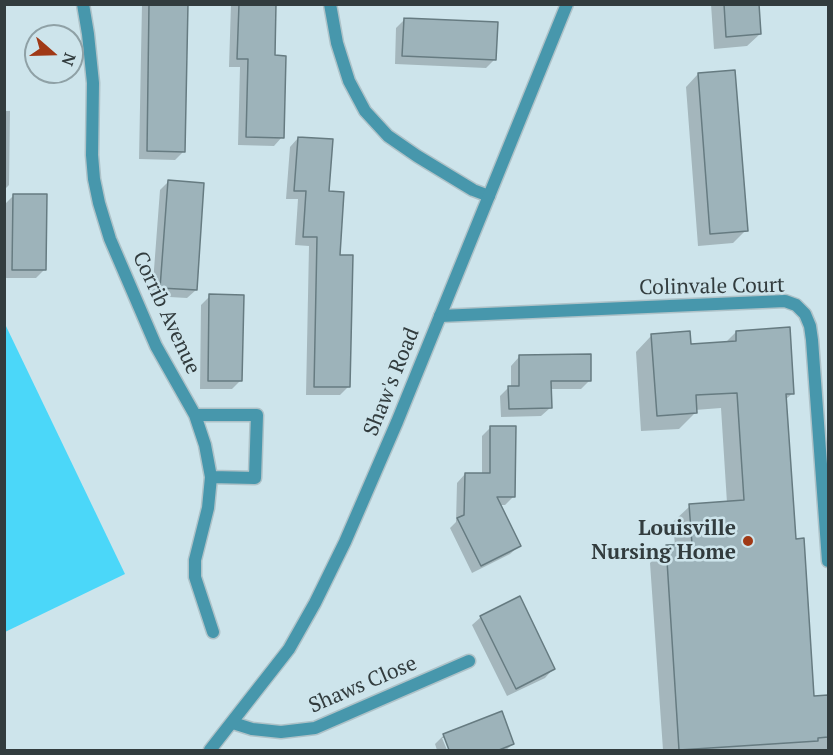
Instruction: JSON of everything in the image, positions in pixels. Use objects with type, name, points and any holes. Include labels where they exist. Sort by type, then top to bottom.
[{"type":"street","name":"Corrib Avenue","points":[[83,4],[93,83],[93,163],[99,203],[110,239],[156,346],[195,416],[206,446],[211,477],[208,508],[195,560],[195,577],[213,632]]},
{"type":"street","points":[[330,4],[337,43],[349,81],[365,111],[388,136],[417,156],[473,190],[489,196]]},
{"type":"street","name":"Shaw's Road","points":[[210,750],[289,649],[345,542],[567,4]]},
{"type":"street","name":"Colinvale Court","points":[[440,316],[785,301],[796,305],[805,314],[812,340],[828,561]]},
{"type":"street","points":[[195,416],[257,415],[255,478],[211,477]]},
{"type":"street","name":"Shaws Close","points":[[233,723],[252,729],[281,732],[315,728],[469,661]]},
{"type":"shaded area","points":[[5,324],[125,574],[4,632]]},
{"type":"building","points":[[149,4],[188,4],[185,152],[147,151]]},
{"type":"building","points":[[239,4],[276,4],[275,55],[286,56],[284,138],[246,137],[248,59],[237,59]]},
{"type":"building","points":[[724,4],[759,4],[761,34],[726,37]]},
{"type":"building","points":[[404,18],[498,22],[496,60],[402,56]]},
{"type":"building","points":[[735,70],[748,231],[710,234],[698,73]]},
{"type":"building","points":[[298,137],[333,139],[329,191],[344,192],[340,255],[353,255],[350,387],[314,387],[317,237],[303,237],[306,191],[294,191]]},
{"type":"building","points":[[168,180],[204,183],[197,290],[160,288]]},
{"type":"building","points":[[13,194],[47,194],[46,270],[12,270]]},
{"type":"building","points":[[209,294],[244,295],[242,381],[208,381]]},
{"type":"building","name":"Louisville Nursing Home","points":[[790,327],[794,394],[786,394],[796,539],[804,538],[814,696],[828,695],[828,737],[818,738],[818,741],[679,750],[666,545],[692,544],[689,504],[744,500],[737,393],[696,395],[697,413],[657,416],[651,334],[690,331],[691,344],[736,341],[736,331]]},
{"type":"building","points":[[591,354],[591,381],[551,381],[552,408],[509,409],[508,386],[519,386],[519,355]]},
{"type":"building","points":[[490,426],[516,426],[515,497],[497,497],[521,546],[481,566],[457,518],[464,515],[465,473],[490,473]]},
{"type":"building","points":[[520,596],[555,669],[516,689],[480,616]]},
{"type":"building","points":[[502,711],[514,744],[499,750],[449,750],[443,734]]},
{"type":"place","name":"Louisville Nursing Home","points":[[748,541]]}]
